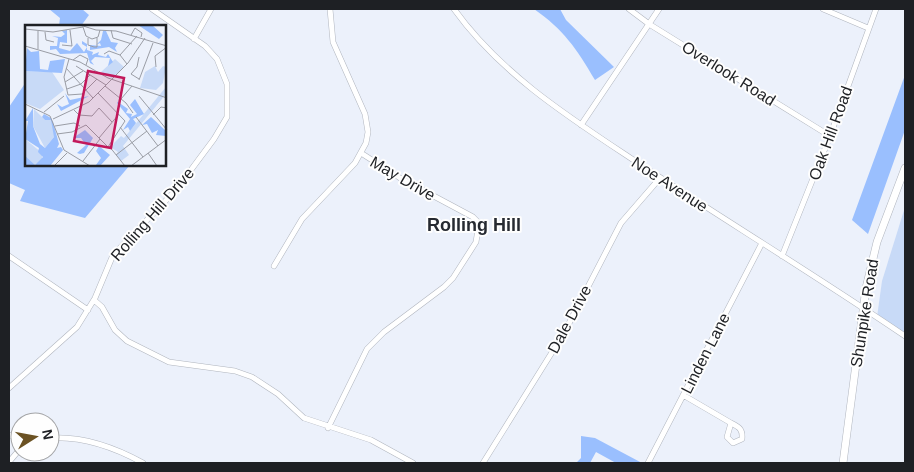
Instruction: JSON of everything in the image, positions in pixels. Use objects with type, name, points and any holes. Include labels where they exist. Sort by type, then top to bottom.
[{"type":"main road","name":"Shunpike Road","points":[[843,463],[863,307],[877,242],[905,168]]},
{"type":"street","name":"Rolling Hill Drive","points":[[94,300],[114,255],[176,190],[214,139],[227,118],[229,96],[222,67],[213,54],[152,9]]},
{"type":"street","points":[[194,39],[211,9]]},
{"type":"street","name":"May Drive","points":[[328,428],[367,349],[384,332],[444,287],[476,242],[480,227],[473,217],[400,178],[361,153],[368,132],[367,120],[333,42],[330,9]]},
{"type":"street","name":"Noe Avenue","points":[[454,9],[480,41],[511,72],[581,125],[905,336]]},
{"type":"street","name":"Overlook Road","points":[[629,9],[649,24],[830,136]]},
{"type":"street","points":[[581,125],[659,9]]},
{"type":"street","points":[[823,9],[868,28]]},
{"type":"street","name":"Oak Hill Road","points":[[782,256],[830,136],[876,9]]},
{"type":"street","points":[[274,266],[302,219],[361,153]]},
{"type":"street","name":"Dale Drive","points":[[483,463],[564,333],[621,223],[660,178]]},
{"type":"street","name":"Linden Lane","points":[[648,463],[762,243]]},
{"type":"street","points":[[9,256],[88,310]]},
{"type":"street","points":[[9,388],[66,339],[94,300],[102,307],[115,330],[127,341],[169,362],[235,371],[252,377],[278,394],[304,418],[328,428],[371,440],[413,463]]},
{"type":"street","points":[[683,395],[731,422]]},
{"type":"street","points":[[60,439],[95,442],[114,448],[143,463]]},
{"type":"shaded area","points":[[49,9],[82,9],[89,15],[82,25],[59,25],[60,18]]},
{"type":"shaded area","points":[[534,9],[560,9],[566,20],[614,67],[595,80],[569,40],[554,24]]},
{"type":"shaded area","points":[[905,75],[905,130],[868,234],[852,220]]},
{"type":"shaded area","points":[[25,83],[25,166],[129,166],[85,218],[20,201],[25,190],[9,183],[9,107]]},
{"type":"shaded area","points":[[905,207],[905,335],[877,317],[882,281]]},
{"type":"shaded area","points":[[581,436],[595,438],[642,463],[616,463],[596,452],[590,463],[576,463],[581,458]]},
{"type":"district","name":"Rolling Hill","points":[[474,225]]}]
